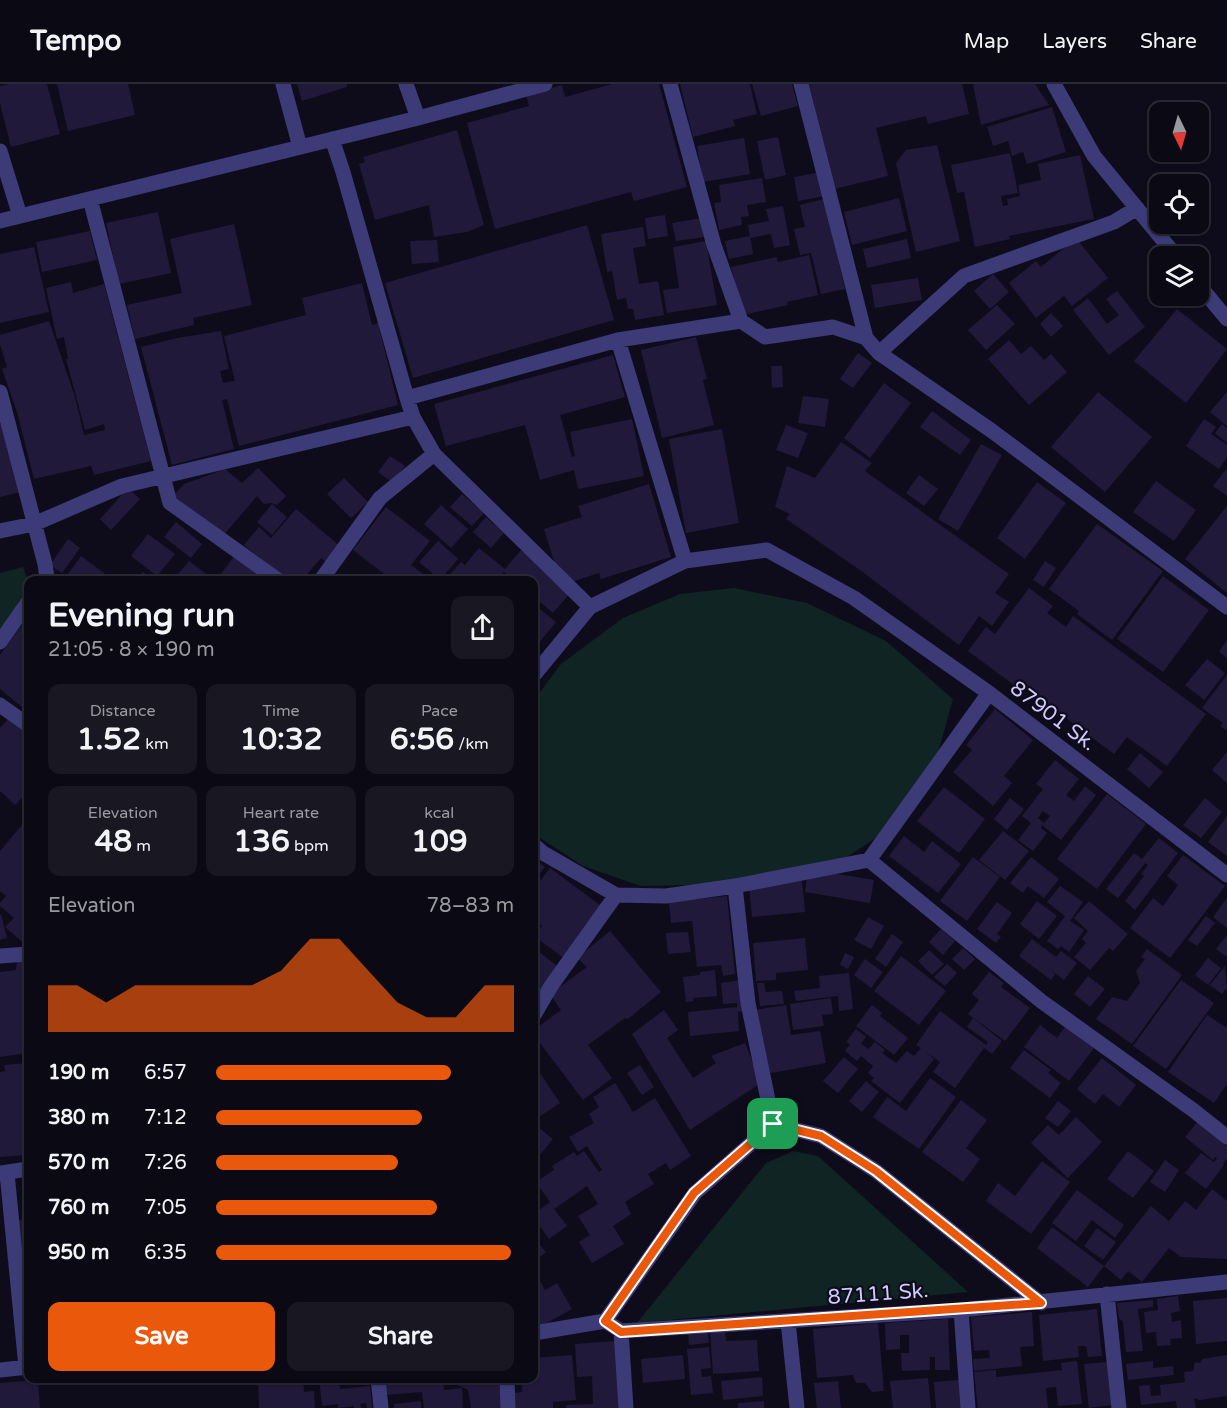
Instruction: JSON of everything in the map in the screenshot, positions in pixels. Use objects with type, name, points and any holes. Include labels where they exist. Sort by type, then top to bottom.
[{"type":"street","points":[[283,84],[300,147]]},
{"type":"street","points":[[406,84],[418,118]]},
{"type":"street","points":[[0,221],[418,118],[545,84]]},
{"type":"street","points":[[670,84],[714,245],[741,321],[765,337],[833,327],[866,338]]},
{"type":"street","points":[[801,84],[866,338],[879,353],[1001,438],[1227,607]]},
{"type":"street","points":[[1054,84],[1094,156],[1168,246]]},
{"type":"street","points":[[332,139],[344,172],[413,417],[434,454],[590,607]]},
{"type":"street","points":[[0,151],[20,216]]},
{"type":"street","points":[[90,199],[170,503],[272,576]]},
{"type":"street","points":[[879,353],[964,276],[1114,222],[1137,208]]},
{"type":"street","points":[[1209,297],[1227,319]]},
{"type":"street","points":[[407,398],[618,340],[741,321]]},
{"type":"street","points":[[618,340],[686,561]]},
{"type":"street","points":[[0,392],[46,576]]},
{"type":"street","points":[[0,531],[34,524],[122,486],[413,417]]},
{"type":"street","points":[[324,576],[380,498],[434,454]]},
{"type":"street","points":[[538,670],[590,607],[686,561],[767,550],[854,598],[989,693]]},
{"type":"street","points":[[0,642],[24,609]]},
{"type":"street","name":"87901 Sk.","points":[[869,860],[989,693],[1227,875]]},
{"type":"street","points":[[0,705],[24,722]]},
{"type":"street","points":[[538,849],[616,895],[666,896],[735,886],[869,860],[1041,1001],[1227,1137]]},
{"type":"street","points":[[735,886],[748,1003],[773,1124]]},
{"type":"street","points":[[538,1008],[550,986],[616,895]]},
{"type":"street","points":[[0,956],[24,954]]},
{"type":"street","points":[[773,1124],[821,1136],[876,1171],[1041,1303]]},
{"type":"street","points":[[605,1321],[694,1193],[773,1124]]},
{"type":"street","points":[[24,1170],[3,1173],[24,1343]]},
{"type":"street","name":"87111 Sk.","points":[[621,1332],[961,1310],[1227,1282]]},
{"type":"street","points":[[1107,1294],[1119,1408]]},
{"type":"street","points":[[961,1310],[968,1408]]},
{"type":"street","points":[[538,1332],[605,1321],[621,1332],[626,1408]]},
{"type":"street","points":[[788,1321],[796,1408]]},
{"type":"street","points":[[0,1370],[24,1367]]},
{"type":"street","points":[[378,1383],[381,1408]]},
{"type":"street","points":[[507,1383],[508,1408]]},
{"type":"green space","points":[[23,567],[26,576],[24,576],[24,596],[0,629],[0,573]]},
{"type":"green space","points":[[734,588],[807,603],[886,641],[953,699],[936,760],[891,828],[841,861],[730,884],[641,886],[583,866],[538,837],[538,695],[561,664],[623,618],[680,594]]},
{"type":"green space","points":[[793,1151],[818,1156],[968,1292],[637,1323],[766,1163]]},
{"type":"building","points":[[47,84],[60,134],[11,147],[0,103],[0,86]]},
{"type":"building","points":[[57,84],[128,84],[135,115],[68,131]]},
{"type":"building","points":[[297,84],[347,84],[347,87],[302,101]]},
{"type":"building","points":[[612,84],[659,84],[687,187],[634,201],[631,192],[495,229],[467,123],[529,106],[526,95],[562,85],[565,97]]},
{"type":"building","points":[[680,84],[750,84],[757,114],[733,120],[735,126],[693,137]]},
{"type":"building","points":[[752,84],[792,84],[798,106],[761,116]]},
{"type":"building","points":[[809,84],[962,84],[969,114],[928,124],[926,116],[876,128],[888,176],[834,189]]},
{"type":"building","points":[[973,84],[1035,84],[1049,105],[981,125]]},
{"type":"building","points":[[1052,107],[1066,152],[1027,164],[1023,152],[1012,156],[1008,141],[993,146],[987,127]]},
{"type":"building","points":[[457,130],[484,225],[467,232],[434,237],[429,205],[375,220],[359,164],[365,162],[363,157]]},
{"type":"building","points":[[778,137],[786,175],[765,180],[757,141]]},
{"type":"building","points":[[744,138],[750,174],[703,182],[697,146]]},
{"type":"building","points":[[937,145],[960,241],[916,252],[896,163],[906,150]]},
{"type":"building","points":[[1010,153],[1018,193],[1001,196],[1003,206],[1008,205],[1007,199],[1020,196],[1018,185],[1041,180],[1038,164],[1080,155],[1094,219],[1009,236],[1010,239],[975,247],[964,192],[957,193],[951,165]]},
{"type":"building","points":[[821,172],[825,196],[798,201],[794,177]]},
{"type":"building","points":[[762,178],[766,202],[747,205],[749,216],[741,217],[742,225],[719,230],[714,203],[721,202],[719,185]]},
{"type":"building","points":[[899,198],[907,231],[852,245],[844,212]]},
{"type":"building","points":[[824,199],[845,289],[821,294],[811,253],[800,255],[794,229],[805,227],[800,205]]},
{"type":"building","points":[[783,206],[790,245],[774,248],[771,234],[750,238],[748,225],[769,221],[766,209]]},
{"type":"building","points":[[158,212],[171,273],[119,284],[106,223]]},
{"type":"building","points":[[665,215],[668,236],[648,239],[645,218]]},
{"type":"building","points":[[701,218],[705,237],[676,241],[672,223]]},
{"type":"building","points":[[234,224],[252,305],[193,318],[194,325],[135,339],[127,305],[182,293],[170,239]]},
{"type":"building","points":[[587,225],[614,320],[413,378],[385,283]]},
{"type":"building","points":[[643,227],[646,246],[633,248],[639,284],[658,281],[664,315],[635,320],[633,309],[628,309],[626,298],[617,300],[612,271],[607,272],[601,234]]},
{"type":"building","points":[[90,231],[97,260],[42,272],[36,242]]},
{"type":"building","points":[[750,236],[753,254],[729,259],[725,241]]},
{"type":"building","points":[[1076,238],[1108,278],[1072,306],[1064,296],[1036,318],[1009,283],[1036,261],[1041,267]]},
{"type":"building","points":[[907,239],[911,258],[867,268],[863,249]]},
{"type":"building","points":[[437,240],[439,262],[412,264],[410,241]]},
{"type":"building","points":[[706,241],[717,305],[667,313],[663,290],[679,288],[673,247]]},
{"type":"building","points":[[34,247],[49,312],[0,323],[0,254]]},
{"type":"building","points":[[809,255],[818,295],[787,302],[788,305],[743,315],[731,267],[777,257],[778,262]]},
{"type":"building","points":[[993,274],[1009,292],[990,309],[974,291]]},
{"type":"building","points":[[918,278],[922,300],[875,308],[871,285]]},
{"type":"building","points":[[71,282],[73,293],[104,284],[151,461],[94,475],[91,466],[34,479],[17,412],[2,369],[7,367],[0,344],[0,335],[49,321],[75,397],[84,435],[105,430],[104,424],[85,430],[66,359],[68,359],[64,337],[57,339],[46,288]]},
{"type":"building","points":[[362,283],[372,325],[378,323],[398,405],[239,446],[227,399],[222,400],[234,449],[172,465],[141,347],[221,331],[229,369],[220,371],[223,383],[235,381],[224,336],[306,315],[302,298]]},
{"type":"building","points":[[1117,291],[1145,327],[1109,355],[1073,310],[1088,298],[1107,324],[1119,315],[1106,299]]},
{"type":"building","points":[[997,305],[1015,324],[986,350],[968,330]]},
{"type":"building","points":[[1177,309],[1227,349],[1186,403],[1134,361]]},
{"type":"building","points":[[1051,313],[1063,326],[1051,337],[1040,324]]},
{"type":"building","points":[[696,337],[707,379],[703,380],[714,425],[662,438],[641,350]]},
{"type":"building","points":[[1009,340],[1021,354],[1031,346],[1044,360],[1051,354],[1067,372],[1029,405],[988,359]]},
{"type":"building","points":[[858,353],[872,363],[853,388],[840,379]]},
{"type":"building","points":[[613,355],[625,397],[560,415],[572,457],[575,456],[570,432],[632,419],[644,476],[578,489],[574,470],[540,480],[525,425],[446,446],[434,404]]},
{"type":"building","points":[[771,366],[782,366],[783,387],[772,388]]},
{"type":"building","points":[[884,383],[911,403],[870,458],[844,438]]},
{"type":"building","points":[[1098,392],[1152,437],[1105,492],[1051,447]]},
{"type":"building","points":[[1227,392],[1227,426],[1210,412]]},
{"type":"building","points":[[803,396],[829,399],[825,427],[798,423]]},
{"type":"building","points":[[932,411],[971,440],[960,455],[920,427]]},
{"type":"building","points":[[1204,419],[1216,427],[1211,434],[1227,445],[1227,457],[1219,469],[1186,446]]},
{"type":"building","points":[[3,423],[20,492],[0,497],[0,424]]},
{"type":"building","points":[[1222,424],[1227,428],[1227,443],[1215,433]]},
{"type":"building","points":[[786,425],[808,433],[798,458],[776,450]]},
{"type":"building","points":[[722,429],[739,523],[686,533],[669,439]]},
{"type":"building","points":[[841,442],[872,463],[865,471],[1009,574],[995,593],[1009,602],[992,626],[979,616],[959,645],[860,570],[786,519],[790,514],[775,507],[787,466],[815,478]]},
{"type":"building","points":[[981,444],[1002,455],[958,531],[938,519]]},
{"type":"building","points":[[390,456],[405,466],[393,483],[378,472]]},
{"type":"building","points":[[258,468],[286,496],[277,505],[264,504],[257,496],[222,537],[173,496],[184,484],[225,469],[242,483]]},
{"type":"building","points":[[1227,468],[1227,496],[1213,486]]},
{"type":"building","points":[[919,475],[938,489],[924,506],[906,493]]},
{"type":"building","points":[[344,478],[368,502],[351,518],[327,494]]},
{"type":"building","points":[[1156,481],[1196,510],[1174,541],[1133,512]]},
{"type":"building","points":[[1037,482],[1066,503],[1025,559],[997,538]]},
{"type":"building","points":[[649,484],[671,557],[601,579],[599,573],[574,581],[556,567],[544,529],[582,517],[578,506]]},
{"type":"building","points":[[128,488],[140,499],[111,530],[100,519]]},
{"type":"building","points":[[462,494],[484,513],[472,526],[450,507]]},
{"type":"building","points":[[272,504],[287,517],[272,535],[257,522]]},
{"type":"building","points":[[441,505],[468,529],[451,548],[424,524]]},
{"type":"building","points":[[1227,506],[1227,593],[1185,559]]},
{"type":"building","points":[[386,507],[430,541],[411,565],[423,574],[421,576],[387,576],[353,550]]},
{"type":"building","points":[[296,509],[341,547],[327,563],[321,558],[305,576],[281,576],[244,545],[259,527],[271,538]]},
{"type":"building","points":[[486,517],[504,533],[491,548],[473,532]]},
{"type":"building","points":[[176,522],[202,544],[191,558],[164,537]]},
{"type":"building","points":[[1097,524],[1163,571],[1112,640],[1077,614],[1079,611],[1049,589]]},
{"type":"building","points":[[148,534],[175,554],[157,576],[131,556]]},
{"type":"building","points":[[68,539],[80,548],[62,573],[50,565]]},
{"type":"building","points":[[438,541],[458,559],[443,576],[435,576],[419,562]]},
{"type":"building","points":[[479,548],[505,569],[521,550],[571,592],[553,613],[538,600],[538,576],[509,576],[504,572],[501,576],[449,576],[461,562],[465,565]]},
{"type":"building","points":[[237,553],[267,576],[219,576]]},
{"type":"building","points":[[81,556],[108,576],[66,576]]},
{"type":"building","points":[[189,561],[209,576],[176,576]]},
{"type":"building","points":[[1045,561],[1056,568],[1044,587],[1033,580]]},
{"type":"building","points":[[1163,576],[1209,610],[1163,672],[1117,639]]},
{"type":"building","points":[[1029,588],[1053,606],[1047,613],[1066,627],[1073,616],[1206,714],[1167,766],[1127,737],[1114,754],[1025,687],[1022,691],[968,651],[986,627],[995,634]]},
{"type":"building","points":[[538,607],[556,622],[538,644]]},
{"type":"building","points":[[24,622],[24,709],[0,689],[0,655]]},
{"type":"building","points":[[1227,640],[1227,658],[1219,652]]},
{"type":"building","points":[[1207,659],[1225,673],[1204,700],[1185,685]]},
{"type":"building","points":[[1227,675],[1227,731],[1220,726],[1223,723],[1202,708]]},
{"type":"building","points":[[995,709],[1033,740],[1004,776],[1012,783],[993,806],[953,772],[972,750],[966,745]]},
{"type":"building","points":[[10,717],[24,731],[24,795],[15,805],[0,791],[0,728]]},
{"type":"building","points":[[1227,752],[1227,783],[1212,770]]},
{"type":"building","points":[[1140,753],[1163,772],[1149,788],[1127,769]]},
{"type":"building","points":[[1055,760],[1079,779],[1066,795],[1074,801],[1085,786],[1096,795],[1061,840],[1042,825],[1041,828],[1047,833],[1033,851],[1018,840],[1031,823],[1022,816],[1043,789],[1036,784]],"holes":[[[1043,811],[1050,816],[1044,823],[1038,818]]]},
{"type":"building","points":[[944,787],[985,819],[959,853],[917,821]]},
{"type":"building","points":[[1107,794],[1146,824],[1097,889],[1057,859]]},
{"type":"building","points":[[1010,798],[1024,809],[1007,830],[994,819]]},
{"type":"building","points":[[1205,798],[1222,812],[1201,838],[1183,825]]},
{"type":"building","points":[[1227,816],[1227,856],[1208,842]]},
{"type":"building","points":[[24,823],[24,943],[5,927],[14,918],[0,906],[6,896],[0,891],[0,851]]},
{"type":"building","points":[[1003,831],[1029,851],[1005,880],[979,860]]},
{"type":"building","points":[[904,836],[924,852],[932,841],[961,864],[938,893],[889,856]]},
{"type":"building","points":[[1159,838],[1178,853],[1135,910],[1125,901],[1144,876],[1141,874],[1148,865],[1145,863],[1118,898],[1106,889],[1134,853],[1142,859]]},
{"type":"building","points":[[1183,855],[1225,886],[1170,958],[1130,928],[1153,898],[1163,906],[1178,885],[1167,876]]},
{"type":"building","points":[[973,857],[1000,877],[967,921],[940,901]]},
{"type":"building","points":[[1031,857],[1059,879],[1044,898],[1028,886],[1023,893],[1010,883]]},
{"type":"building","points":[[538,862],[545,867],[538,876]]},
{"type":"building","points":[[550,868],[604,908],[565,959],[538,939],[538,931],[542,926],[538,923],[538,884]]},
{"type":"building","points":[[826,872],[874,880],[870,903],[805,892],[807,876]]},
{"type":"building","points":[[802,880],[805,912],[752,917],[749,886]]},
{"type":"building","points":[[1060,886],[1083,902],[1070,921],[1084,930],[1069,952],[1061,946],[1058,949],[1047,941],[1065,916],[1047,902]]},
{"type":"building","points":[[727,896],[735,974],[723,976],[721,965],[697,967],[692,921],[671,923],[669,902]]},
{"type":"building","points":[[1227,898],[1227,928],[1213,917]]},
{"type":"building","points":[[1037,901],[1057,916],[1039,939],[1020,924]]},
{"type":"building","points":[[1089,901],[1128,934],[1113,951],[1109,948],[1090,970],[1074,957],[1086,943],[1082,939],[1088,931],[1074,918]]},
{"type":"building","points":[[997,902],[1012,913],[997,934],[1001,937],[996,943],[977,929]]},
{"type":"building","points":[[0,915],[7,938],[0,940]]},
{"type":"building","points":[[1206,916],[1215,923],[1197,946],[1188,940]]},
{"type":"building","points":[[868,917],[884,926],[871,949],[854,940]]},
{"type":"building","points":[[941,929],[955,941],[943,955],[929,942]]},
{"type":"building","points":[[610,931],[661,992],[628,1019],[625,1018],[588,1045],[612,1078],[583,1100],[538,1040],[538,1027],[561,1010],[550,994],[587,967],[577,958]]},
{"type":"building","points":[[688,932],[691,952],[668,954],[666,933]]},
{"type":"building","points":[[892,934],[903,942],[886,967],[875,959]]},
{"type":"building","points":[[1227,935],[1227,957],[1216,949]]},
{"type":"building","points":[[805,938],[808,970],[776,973],[776,980],[756,981],[753,943]]},
{"type":"building","points":[[1032,939],[1056,957],[1061,951],[1077,963],[1064,980],[1048,968],[1055,974],[1051,980],[1019,956]]},
{"type":"building","points":[[963,948],[975,959],[964,970],[952,959]]},
{"type":"building","points":[[1147,949],[1182,975],[1132,1044],[1096,1019],[1112,997],[1127,1001],[1140,983],[1136,971],[1145,959],[1141,957]]},
{"type":"building","points":[[929,950],[944,964],[932,975],[918,961]]},
{"type":"building","points":[[538,951],[557,966],[543,984],[545,986],[538,997]]},
{"type":"building","points":[[845,953],[854,957],[848,969],[840,965]]},
{"type":"building","points":[[901,956],[946,991],[919,1025],[874,991]]},
{"type":"building","points":[[1208,958],[1221,968],[1208,985],[1195,975]]},
{"type":"building","points":[[865,959],[883,972],[871,988],[854,975]]},
{"type":"building","points":[[24,960],[24,1054],[0,1057],[0,972],[16,970],[17,961]]},
{"type":"building","points":[[947,964],[957,973],[945,986],[934,977]]},
{"type":"building","points":[[1225,966],[1227,988],[1222,994],[1210,985]]},
{"type":"building","points":[[715,970],[717,996],[693,998],[694,1001],[686,1002],[683,977]]},
{"type":"building","points":[[989,972],[1004,983],[1001,987],[1030,1008],[1005,1041],[968,1014],[979,1000],[972,994]]},
{"type":"building","points":[[849,973],[853,1009],[839,1011],[838,996],[796,1001],[794,991],[820,988],[819,976]]},
{"type":"building","points":[[1088,976],[1105,989],[1090,1007],[1074,994]]},
{"type":"building","points":[[741,980],[744,1011],[738,1012],[739,1031],[690,1036],[688,1012],[737,1007],[737,1003],[723,1004],[721,983]]},
{"type":"building","points":[[1181,980],[1214,1003],[1166,1069],[1133,1046]]},
{"type":"building","points":[[757,983],[764,983],[766,992],[782,991],[784,1004],[760,1006]]},
{"type":"building","points":[[831,998],[833,1014],[822,1015],[824,1026],[793,1030],[790,1004]]},
{"type":"building","points":[[786,1005],[791,1035],[820,1031],[826,1063],[766,1074],[755,1010]]},
{"type":"building","points":[[872,1005],[882,1013],[880,1016],[908,1038],[894,1055],[856,1026]]},
{"type":"building","points":[[664,1010],[678,1030],[667,1038],[693,1078],[716,1063],[711,1056],[745,1043],[761,1083],[690,1130],[632,1034]]},
{"type":"building","points":[[940,1011],[986,1045],[988,1042],[967,1027],[973,1018],[1002,1041],[992,1054],[984,1048],[955,1088],[933,1072],[940,1062],[927,1053],[934,1059],[900,1103],[871,1081],[874,1078],[868,1073],[873,1066],[861,1056],[857,1061],[845,1051],[850,1044],[846,1042],[856,1029],[866,1037],[861,1044],[869,1049],[875,1042],[885,1050],[882,1053],[896,1063],[907,1051],[914,1056],[921,1048],[916,1045]]},
{"type":"building","points":[[1207,1015],[1227,1028],[1227,1084],[1214,1103],[1168,1072]]},
{"type":"building","points":[[1040,1025],[1057,1038],[1065,1027],[1094,1048],[1069,1081],[1024,1047]]},
{"type":"building","points":[[1024,1050],[1051,1070],[1048,1073],[1061,1083],[1050,1098],[1010,1068]]},
{"type":"building","points":[[844,1057],[858,1069],[838,1093],[823,1081]]},
{"type":"building","points":[[1102,1058],[1136,1085],[1119,1107],[1103,1094],[1095,1104],[1077,1089]]},
{"type":"building","points":[[24,1063],[24,1155],[0,1157],[0,1072],[5,1071],[4,1065]]},
{"type":"building","points":[[640,1065],[654,1087],[642,1095],[627,1073]]},
{"type":"building","points":[[538,1070],[560,1103],[539,1117],[538,1115]]},
{"type":"building","points":[[930,1078],[956,1097],[919,1149],[873,1117],[887,1097],[906,1111]]},
{"type":"building","points":[[866,1081],[879,1092],[862,1112],[849,1101]]},
{"type":"building","points":[[615,1083],[633,1112],[655,1098],[691,1156],[670,1170],[666,1163],[648,1174],[654,1184],[625,1202],[631,1214],[613,1226],[624,1244],[592,1263],[579,1242],[590,1235],[578,1216],[598,1204],[587,1186],[554,1209],[567,1226],[549,1239],[538,1224],[538,1211],[550,1202],[538,1185],[538,1181],[554,1170],[552,1166],[574,1152],[577,1156],[584,1151],[599,1172],[602,1170],[587,1146],[578,1152],[569,1137],[594,1123],[589,1114],[599,1107],[593,1097]]},
{"type":"building","points":[[961,1100],[987,1120],[966,1148],[980,1159],[963,1182],[922,1152]]},
{"type":"building","points":[[1058,1101],[1071,1111],[1058,1127],[1045,1118]]},
{"type":"building","points":[[1076,1117],[1102,1142],[1068,1178],[1031,1143],[1048,1125],[1059,1135]]},
{"type":"building","points":[[1199,1120],[1227,1142],[1227,1158],[1224,1165],[1206,1189],[1185,1173],[1201,1153],[1214,1162],[1217,1158],[1213,1160],[1185,1137]]},
{"type":"building","points":[[538,1127],[553,1139],[538,1157]]},
{"type":"building","points":[[1128,1151],[1154,1171],[1133,1198],[1107,1179]]},
{"type":"building","points":[[1165,1160],[1179,1170],[1165,1192],[1150,1182]]},
{"type":"building","points":[[1042,1161],[1070,1182],[1031,1234],[986,1201],[998,1183],[1015,1196]]},
{"type":"building","points":[[1212,1189],[1227,1201],[1227,1259],[1181,1257],[1169,1248],[1142,1282],[1128,1271],[1121,1280],[1104,1266],[1151,1206],[1169,1221],[1185,1201],[1196,1210]]},
{"type":"building","points":[[1077,1190],[1124,1225],[1115,1238],[1092,1220],[1076,1241],[1052,1223]]},
{"type":"building","points":[[24,1219],[24,1252],[21,1252],[18,1220]]},
{"type":"building","points":[[1052,1227],[1104,1266],[1088,1287],[1037,1248]]},
{"type":"building","points":[[1097,1228],[1116,1242],[1103,1260],[1084,1246]]},
{"type":"building","points":[[538,1243],[546,1252],[538,1259]]},
{"type":"building","points":[[538,1277],[545,1290],[557,1283],[572,1309],[538,1328]]},
{"type":"building","points":[[1178,1296],[1180,1311],[1171,1313],[1172,1322],[1181,1320],[1182,1338],[1170,1339],[1171,1345],[1157,1346],[1156,1332],[1146,1333],[1144,1312],[1158,1310],[1157,1299]]},
{"type":"building","points":[[1227,1298],[1227,1341],[1196,1344],[1193,1301]]},
{"type":"building","points":[[1153,1300],[1153,1307],[1138,1309],[1143,1351],[1126,1352],[1123,1322],[1119,1318],[1117,1303]]},
{"type":"building","points":[[1097,1309],[1102,1356],[1088,1357],[1086,1346],[1078,1346],[1079,1357],[1043,1361],[1039,1315]]},
{"type":"building","points":[[1032,1312],[1034,1346],[1020,1347],[1022,1366],[974,1371],[973,1359],[990,1358],[989,1350],[974,1351],[971,1317]]},
{"type":"building","points":[[948,1319],[950,1370],[935,1370],[935,1357],[930,1357],[930,1370],[902,1371],[901,1353],[909,1353],[909,1335],[900,1335],[900,1349],[886,1350],[885,1323]]},
{"type":"building","points":[[878,1323],[884,1391],[872,1392],[865,1383],[856,1383],[853,1375],[817,1378],[813,1329]]},
{"type":"building","points":[[707,1327],[709,1343],[689,1345],[688,1329]]},
{"type":"building","points":[[725,1329],[726,1341],[757,1340],[759,1371],[713,1374],[710,1330]]},
{"type":"building","points":[[615,1341],[619,1408],[566,1408],[566,1405],[593,1404],[592,1376],[577,1377],[575,1344]]},
{"type":"building","points":[[709,1347],[711,1368],[701,1369],[702,1377],[711,1376],[713,1393],[691,1395],[687,1349]]},
{"type":"building","points":[[572,1355],[576,1400],[553,1402],[553,1408],[515,1408],[514,1393],[522,1392],[521,1383],[538,1383],[538,1358]]},
{"type":"building","points":[[683,1355],[685,1379],[643,1383],[641,1359]]},
{"type":"building","points":[[1227,1355],[1227,1396],[1200,1400],[1194,1398],[1196,1408],[1177,1408],[1176,1401],[1141,1405],[1139,1386],[1150,1385],[1151,1396],[1161,1395],[1160,1385],[1185,1382],[1184,1372],[1193,1371],[1195,1362],[1200,1363],[1202,1359]]},
{"type":"building","points":[[1077,1361],[1082,1404],[1058,1406],[1056,1387],[1046,1388],[1048,1408],[978,1408],[974,1372],[996,1370],[996,1377],[1062,1370],[1061,1363]]},
{"type":"building","points":[[1153,1361],[1153,1368],[1173,1366],[1174,1375],[1128,1380],[1126,1364]]},
{"type":"building","points":[[1107,1362],[1112,1405],[1089,1408],[1084,1364]]},
{"type":"building","points":[[762,1377],[763,1396],[723,1400],[721,1381]]},
{"type":"building","points":[[928,1378],[931,1408],[893,1408],[890,1381]]},
{"type":"building","points":[[959,1380],[961,1408],[936,1408],[934,1382]]},
{"type":"building","points":[[24,1381],[24,1383],[38,1383],[40,1408],[0,1408],[0,1383]]},
{"type":"building","points":[[838,1381],[841,1408],[817,1408],[814,1383]]},
{"type":"building","points":[[258,1383],[303,1383],[304,1392],[314,1391],[315,1408],[259,1408]]},
{"type":"building","points":[[320,1383],[339,1383],[340,1389],[370,1386],[372,1408],[367,1408],[366,1403],[360,1404],[361,1408],[354,1408],[354,1406],[338,1408],[338,1404],[322,1406]]},
{"type":"building","points":[[384,1383],[443,1383],[444,1390],[462,1388],[463,1408],[424,1408],[422,1392],[385,1395]]},
{"type":"building","points":[[452,1383],[500,1383],[502,1408],[471,1408],[468,1390]]},
{"type":"building","points":[[421,1401],[421,1408],[394,1408],[394,1404]]},
{"type":"building","points":[[764,1401],[764,1408],[738,1408],[738,1403]]},
{"type":"route","points":[[773,1124],[821,1136],[876,1171],[1041,1303],[621,1332],[605,1321],[694,1193],[773,1124]]}]
